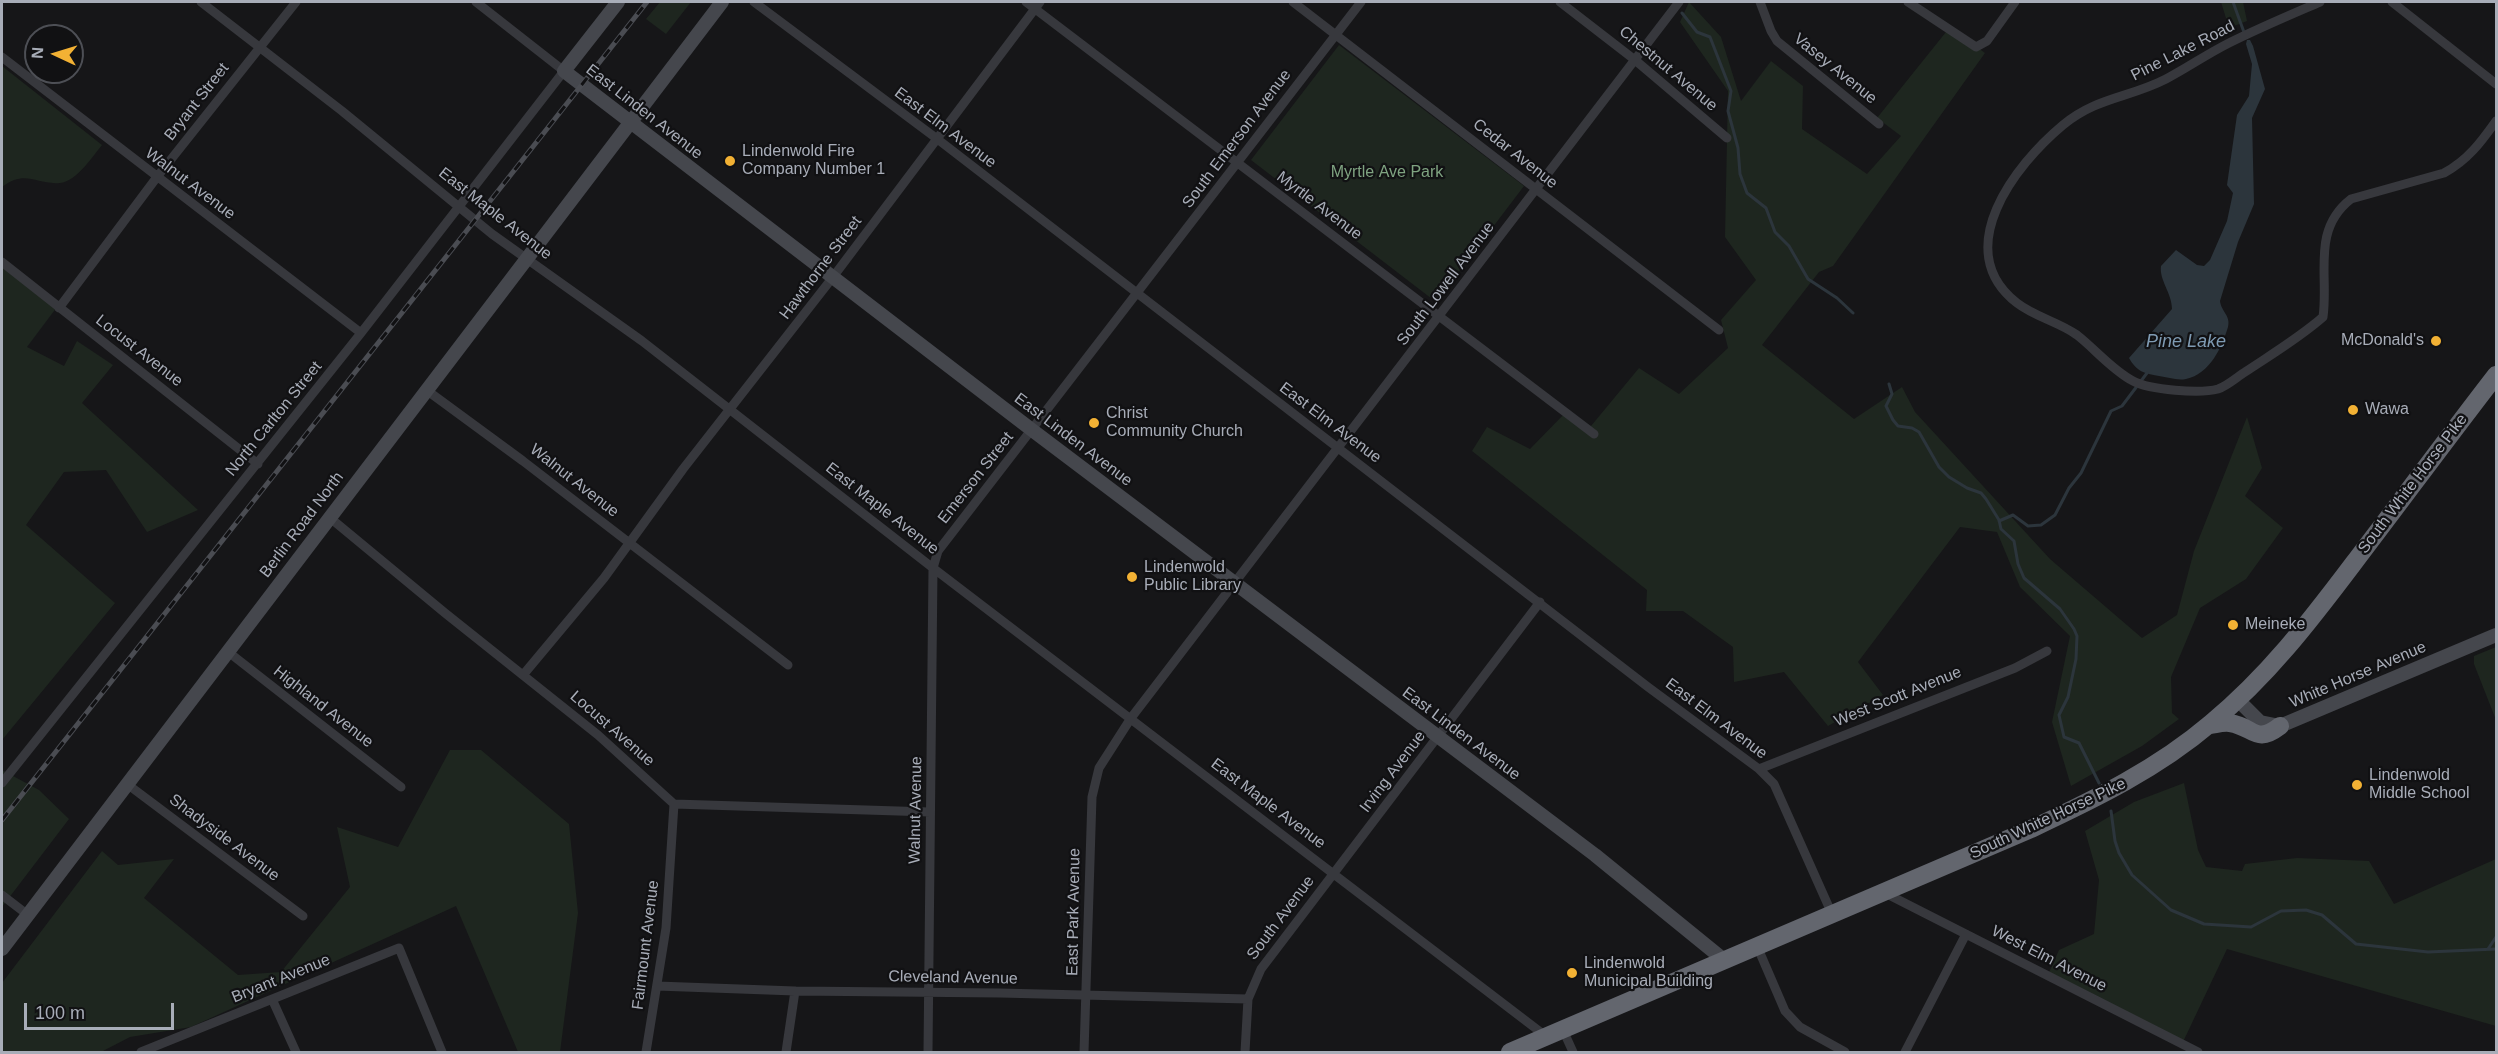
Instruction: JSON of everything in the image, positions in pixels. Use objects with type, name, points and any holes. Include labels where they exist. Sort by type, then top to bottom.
[{"type":"highway","name":"South White Horse Pike","points":[[1510,1053],[2031,829],[2124,784],[2210,725],[2270,667],[2305,626],[2496,375]]},
{"type":"highway","points":[[2210,725],[2230,723],[2255,735],[2264,736],[2280,726]]},
{"type":"street","name":"East Maple Avenue","points":[[201,2],[342,111],[525,258],[642,341],[933,568],[1334,873],[1555,1033]]},
{"type":"street","name":"Bryant Street","points":[[59,308],[157,177],[296,2]]},
{"type":"street","name":"East Linden Avenue","points":[[476,2],[1032,430],[1595,855],[1724,960]]},
{"type":"street","points":[[564,71],[618,2]]},
{"type":"street","name":"Berlin Road North","points":[[2,949],[425,389],[722,2]]},
{"type":"street","name":"East Elm Avenue","points":[[754,2],[936,138],[1648,687],[1759,769],[1774,784],[1832,914]]},
{"type":"street","name":"Myrtle Avenue","points":[[1026,2],[1037,5],[1594,434]]},
{"type":"street","name":"Cedar Avenue","points":[[1293,2],[1719,330]]},
{"type":"street","name":"South Emerson Avenue","points":[[1137,295],[1361,2]]},
{"type":"street","name":"Chestnut Avenue","points":[[1560,2],[1635,60],[1727,138]]},
{"type":"street","name":"South Lowell Avenue","points":[[1097,773],[1131,718],[1679,2]]},
{"type":"street","name":"Vasey Avenue","points":[[1760,2],[1771,32],[1777,41],[1879,124]]},
{"type":"street","points":[[1908,2],[1976,47],[1987,41],[2015,2]]},
{"type":"street","name":"Pine Lake Road","points":[[2320,2],[2239,39],[2166,79],[2133,93],[2098,102],[2063,125],[2033,154],[2005,194],[1992,219],[1986,251],[1990,266],[2006,293],[2032,313],[2075,334],[2134,382],[2182,390],[2219,388],[2308,330],[2323,317],[2324,252],[2332,219],[2340,208],[2351,200],[2444,172],[2458,165],[2470,155],[2496,121]]},
{"type":"street","points":[[2392,2],[2496,84]]},
{"type":"street","name":"Hawthorne Street","points":[[523,675],[604,578],[683,469],[833,277],[1037,5]]},
{"type":"street","name":"Walnut Avenue","points":[[2,57],[361,333]]},
{"type":"street","name":"North Carlton Street","points":[[2,783],[258,464],[564,71]]},
{"type":"street","name":"Locust Avenue","points":[[2,262],[258,464]]},
{"type":"street","name":"Emerson Street","points":[[933,568],[938,551],[1137,295]]},
{"type":"street","name":"Walnut Avenue","points":[[425,389],[523,460],[788,665]]},
{"type":"street","name":"Locust Avenue","points":[[329,517],[598,735],[674,804]]},
{"type":"street","name":"Walnut Avenue","points":[[928,1053],[933,568]]},
{"type":"street","name":"Irving Avenue","points":[[1334,873],[1539,602]]},
{"type":"street","name":"White Horse Avenue","points":[[2238,699],[2260,722],[2280,726],[2496,635]]},
{"type":"street","name":"Highland Avenue","points":[[227,651],[401,787]]},
{"type":"street","name":"West Scott Avenue","points":[[1759,769],[2014,668],[2047,651]]},
{"type":"street","name":"East Park Avenue","points":[[1084,1053],[1092,797],[1097,773]]},
{"type":"street","name":"Shadyside Avenue","points":[[127,784],[303,916]]},
{"type":"street","points":[[674,804],[930,812]]},
{"type":"street","name":"Fairmount Avenue","points":[[646,1053],[666,928],[674,804]]},
{"type":"street","name":"South Avenue","points":[[1245,1053],[1248,999],[1261,969],[1334,873]]},
{"type":"street","name":"West Elm Avenue","points":[[1885,893],[2194,1052]]},
{"type":"street","points":[[2,895],[28,915]]},
{"type":"street","points":[[1905,1053],[1966,934]]},
{"type":"street","points":[[1756,946],[1785,1011],[1809,1033],[1845,1053]]},
{"type":"street","name":"Bryant Avenue","points":[[144,1052],[399,948],[442,1053]]},
{"type":"street","name":"Cleveland Avenue","points":[[657,986],[795,991],[1248,999]]},
{"type":"street","points":[[786,1053],[795,991]]},
{"type":"street","points":[[272,999],[296,1053]]},
{"type":"street","points":[[1555,1033],[1573,1053]]},
{"type":"green space","points":[[660,2],[691,2],[666,34],[646,19]]},
{"type":"green space","points":[[1689,2],[1721,37],[1741,101],[1771,61],[1803,86],[1802,129],[1867,174],[1901,136],[1877,118],[1950,27],[1985,53],[1833,266],[1819,272],[1762,345],[1854,419],[1902,387],[1915,412],[2050,559],[2142,638],[2177,615],[2194,551],[2247,417],[2262,468],[2245,496],[2283,528],[2246,579],[2200,608],[2171,677],[2172,713],[2179,719],[2142,746],[2071,786],[2052,722],[2070,636],[2020,587],[1997,532],[1960,527],[1858,662],[1883,695],[1828,726],[1784,672],[1734,682],[1733,647],[1683,611],[1646,611],[1647,590],[1472,451],[1487,427],[1530,449],[1567,411],[1591,426],[1639,368],[1679,394],[1728,348],[1721,320],[1756,280],[1725,237],[1728,91],[1680,22]]},
{"type":"green space","points":[[2221,2],[2243,2],[2247,21],[2229,28]]},
{"type":"green space","name":"Myrtle Ave Park","points":[[1339,45],[1524,186],[1436,302],[1251,160]]},
{"type":"green space","points":[[2,66],[102,145],[84,168],[66,181],[52,183],[25,178],[2,187]]},
{"type":"green space","points":[[2,263],[57,307],[27,347],[64,366],[77,341],[113,365],[82,403],[198,510],[147,532],[106,470],[64,472],[26,525],[115,603],[2,740]]},
{"type":"green space","points":[[2496,647],[2496,720],[2474,664],[2474,656]]},
{"type":"green space","points":[[450,750],[481,750],[569,824],[578,913],[560,1052],[518,1052],[456,906],[191,1027],[130,1037],[101,1052],[2,1052],[2,983],[102,851],[118,865],[174,859],[144,898],[238,975],[281,972],[350,887],[337,827],[398,847]]},
{"type":"green space","points":[[2,770],[39,790],[69,819],[2,907]]},
{"type":"green space","points":[[2184,783],[2198,850],[2206,867],[2242,871],[2245,864],[2297,858],[2369,861],[2394,904],[2496,859],[2496,1026],[2227,949],[2182,1044],[2047,977],[2059,950],[2094,934],[2099,880],[2085,831],[2134,802]]},
{"type":"water","name":"Pine Lake","points":[[2247,40],[2250,40],[2253,46],[2265,89],[2252,118],[2254,204],[2238,242],[2220,301],[2229,323],[2228,327],[2214,359],[2202,372],[2179,380],[2145,373],[2138,369],[2129,358],[2172,309],[2161,266],[2176,250],[2197,265],[2204,266],[2210,260],[2227,221],[2233,193],[2227,185],[2237,115],[2249,96],[2252,64]]},
{"type":"waterway","points":[[2233,2],[2245,35]]},
{"type":"waterway","points":[[1682,13],[1697,32],[1710,37],[1731,91],[1728,111],[1738,148],[1740,174],[1747,193],[1766,208],[1775,232],[1789,246],[1808,279],[1837,298],[1853,313]]},
{"type":"waterway","points":[[1999,521],[2013,515],[2028,526],[2041,525],[2055,515],[2069,488],[2081,473],[2111,411],[2122,406],[2147,373]]},
{"type":"waterway","points":[[1889,384],[1892,394],[1886,406],[1893,420],[1898,426],[1912,428],[1919,432],[1939,467],[1949,477],[1981,493],[1999,520],[2001,529],[2014,541],[2018,564],[2024,578],[2060,609],[2074,629],[2077,636],[2076,659],[2068,697],[2059,715],[2064,737],[2079,743],[2099,783]]},
{"type":"waterway","points":[[2111,811],[2115,841],[2132,875],[2171,910],[2204,924],[2251,927],[2281,911],[2306,910],[2322,915],[2356,944],[2428,952],[2496,949]]},
{"type":"waterway","points":[[2488,949],[2496,937]]},
{"type":"railway","points":[[2,820],[647,2]]},
{"type":"place","name":"Lindenwold Fire Company Number 1","points":[[730,161]]},
{"type":"place","name":"McDonald's","points":[[2436,341]]},
{"type":"place","name":"Wawa","points":[[2353,410]]},
{"type":"place","name":"Christ Community Church","points":[[1094,423]]},
{"type":"place","name":"Lindenwold Public Library","points":[[1132,577]]},
{"type":"place","name":"Meineke","points":[[2233,625]]},
{"type":"place","name":"Lindenwold Middle School","points":[[2357,785]]},
{"type":"place","name":"Lindenwold Municipal Building","points":[[1572,973]]}]
